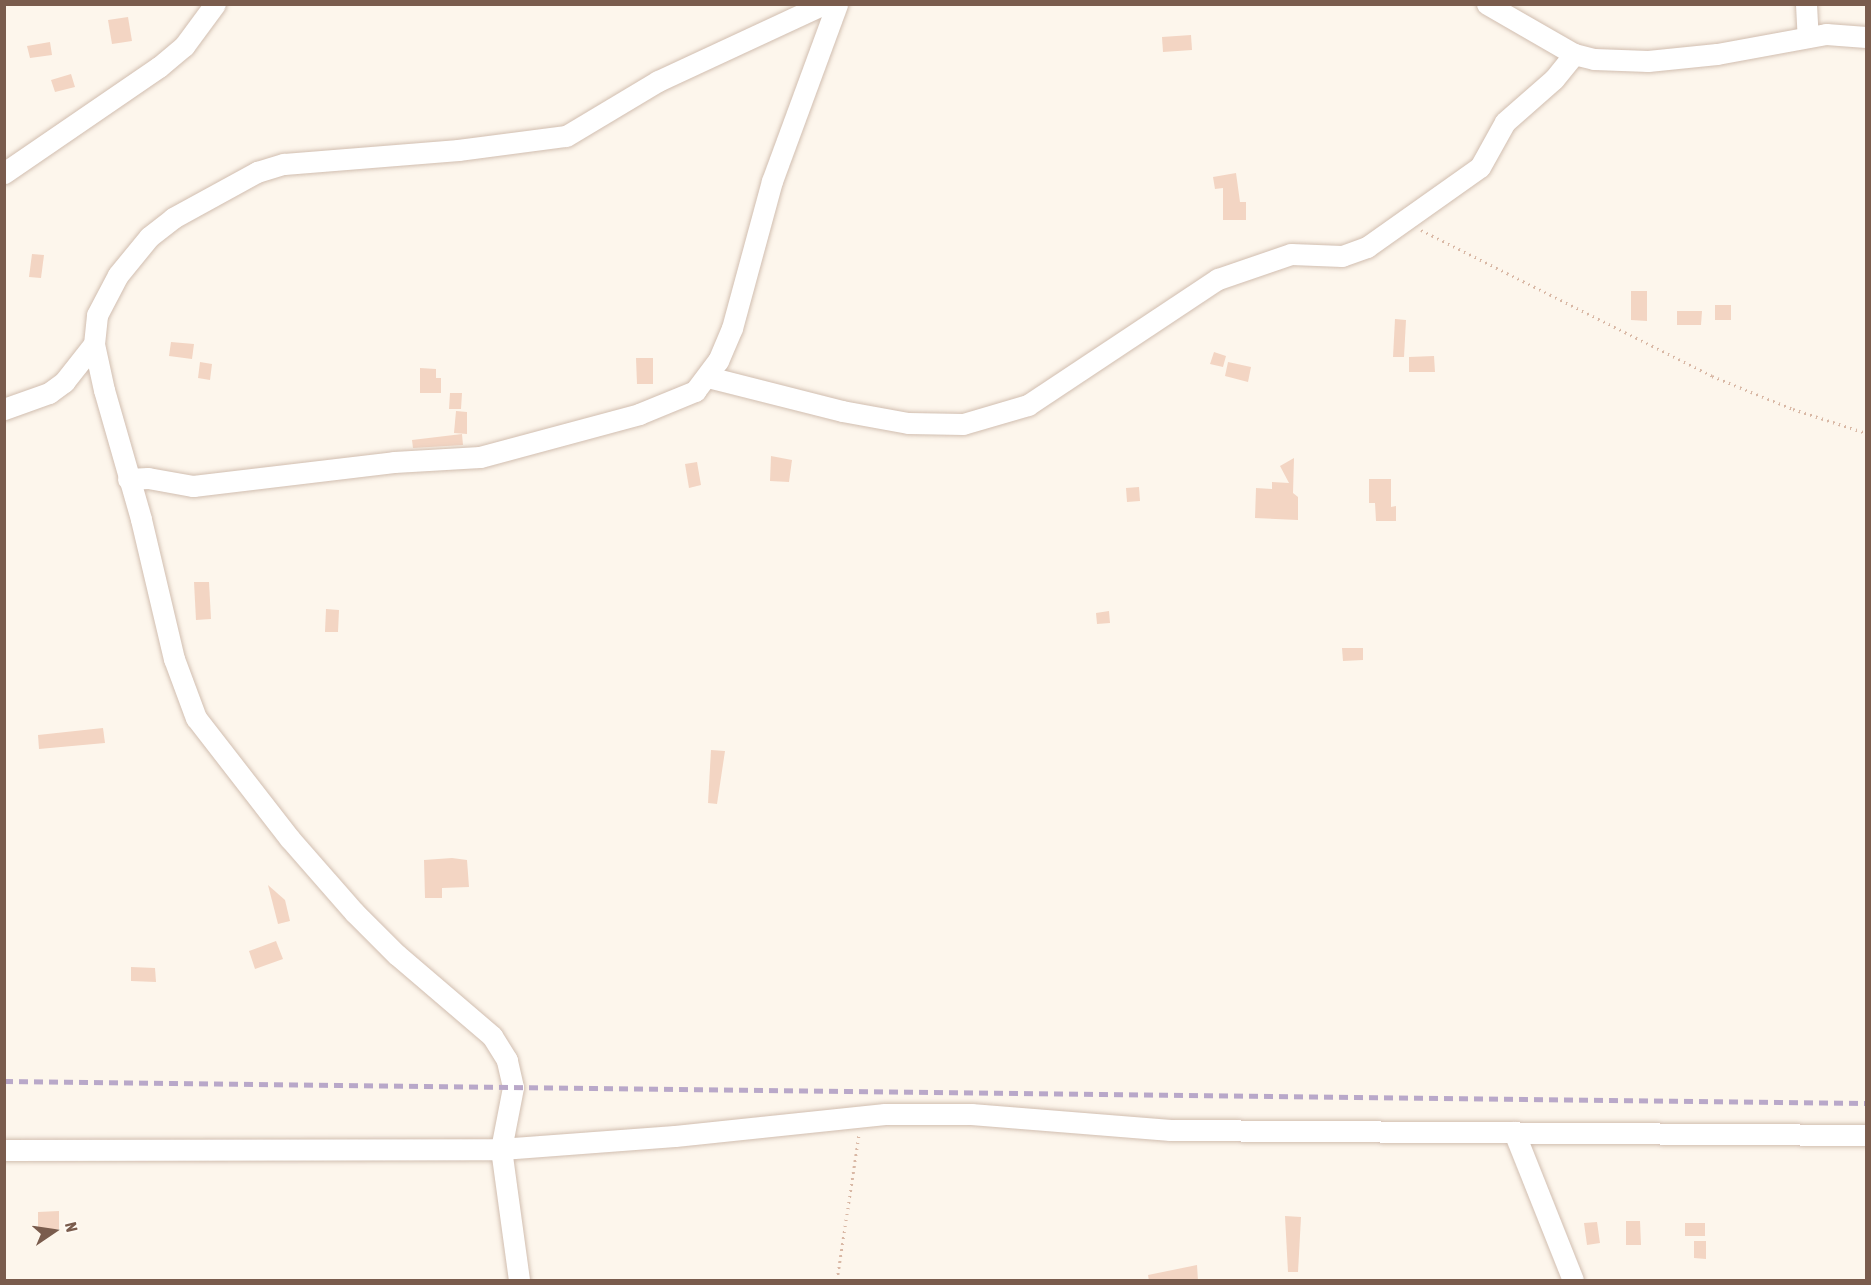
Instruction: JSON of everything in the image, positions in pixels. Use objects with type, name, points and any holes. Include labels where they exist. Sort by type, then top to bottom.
[{"type":"street","points":[[4,172],[159,67],[184,46],[215,4]]},
{"type":"street","points":[[519,1281],[501,1149],[513,1087],[500,1045],[354,912],[283,831],[196,718],[174,658],[94,344],[97,315],[118,275],[149,237],[173,218],[257,172],[284,164],[458,150],[566,136],[658,81],[824,4]]},
{"type":"street","points":[[128,479],[148,478],[193,486],[394,462],[480,457],[639,414],[685,396],[708,377],[732,328],[772,180],[837,4]]},
{"type":"street","points":[[1486,4],[1574,54],[1594,59],[1648,61],[1717,54],[1808,37],[1848,33],[1866,37]]},
{"type":"street","points":[[1806,4],[1808,37]]},
{"type":"street","points":[[708,377],[842,411],[908,423],[963,424],[1028,405],[1218,279],[1291,254],[1352,255],[1480,167],[1505,122],[1554,79],[1574,54]]},
{"type":"street","points":[[4,409],[49,393],[64,382],[94,344]]},
{"type":"street","points":[[4,1150],[501,1149],[675,1136],[861,1117],[971,1114],[1170,1130],[1866,1135]]},
{"type":"street","points":[[1514,1132],[1573,1281]]},
{"type":"path","points":[[1404,220],[1712,376],[1793,409],[1866,433]]},
{"type":"path","points":[[837,1281],[861,1117]]},
{"type":"building","points":[[128,17],[132,41],[112,44],[108,20]]},
{"type":"building","points":[[1191,35],[1192,50],[1163,52],[1162,37]]},
{"type":"building","points":[[50,42],[52,55],[30,58],[27,46]]},
{"type":"building","points":[[71,74],[75,87],[55,92],[51,80]]},
{"type":"building","points":[[1236,173],[1240,202],[1246,202],[1246,220],[1223,220],[1223,188],[1215,189],[1213,177]]},
{"type":"building","points":[[32,254],[44,255],[41,278],[29,277]]},
{"type":"building","points":[[1631,291],[1647,291],[1647,321],[1631,320]]},
{"type":"building","points":[[1715,305],[1731,305],[1731,320],[1715,320]]},
{"type":"building","points":[[1677,311],[1702,311],[1701,325],[1677,325]]},
{"type":"building","points":[[1395,319],[1406,320],[1404,357],[1393,357]]},
{"type":"building","points":[[171,342],[194,344],[192,359],[169,356]]},
{"type":"building","points":[[1214,352],[1226,356],[1223,367],[1210,364]]},
{"type":"building","points":[[1434,356],[1435,372],[1409,372],[1409,357]]},
{"type":"building","points":[[636,358],[653,358],[653,384],[637,384]]},
{"type":"building","points":[[200,362],[212,364],[210,380],[198,378]]},
{"type":"building","points":[[1228,362],[1251,367],[1248,382],[1225,376]]},
{"type":"building","points":[[420,368],[436,369],[436,378],[441,378],[441,393],[420,393]]},
{"type":"building","points":[[450,393],[462,393],[461,409],[449,409]]},
{"type":"building","points":[[456,411],[467,412],[467,434],[454,433]]},
{"type":"building","points":[[462,434],[463,445],[413,448],[412,440]]},
{"type":"building","points":[[771,456],[792,460],[789,482],[770,481]]},
{"type":"building","points":[[1294,458],[1293,493],[1298,497],[1298,520],[1255,518],[1256,488],[1272,489],[1272,482],[1289,483],[1280,466]]},
{"type":"building","points":[[697,462],[701,485],[689,488],[685,464]]},
{"type":"building","points":[[1369,479],[1391,479],[1391,507],[1396,506],[1396,521],[1376,521],[1375,503],[1369,503]]},
{"type":"building","points":[[1139,487],[1140,501],[1127,502],[1126,488]]},
{"type":"building","points":[[194,582],[209,582],[211,619],[196,620]]},
{"type":"building","points":[[326,609],[339,610],[338,632],[325,632]]},
{"type":"building","points":[[1109,611],[1110,623],[1097,624],[1096,613]]},
{"type":"building","points":[[1342,648],[1363,648],[1363,660],[1343,661]]},
{"type":"building","points":[[103,728],[105,743],[39,749],[38,735]]},
{"type":"building","points":[[711,750],[725,751],[717,804],[708,803]]},
{"type":"building","points":[[452,858],[467,860],[469,887],[442,888],[442,898],[425,898],[424,860]]},
{"type":"building","points":[[268,885],[285,900],[290,921],[278,924]]},
{"type":"building","points":[[276,941],[283,959],[255,969],[249,951]]},
{"type":"building","points":[[131,967],[155,968],[156,982],[131,981]]},
{"type":"building","points":[[59,1211],[59,1229],[38,1229],[38,1212]]},
{"type":"building","points":[[1285,1216],[1301,1217],[1298,1272],[1288,1272]]},
{"type":"building","points":[[1626,1221],[1640,1221],[1641,1245],[1626,1245]]},
{"type":"building","points":[[1597,1222],[1600,1243],[1587,1245],[1584,1223]]},
{"type":"building","points":[[1685,1223],[1705,1223],[1705,1236],[1685,1236]]},
{"type":"building","points":[[1694,1241],[1706,1241],[1706,1259],[1694,1258]]},
{"type":"building","points":[[1197,1265],[1198,1281],[1149,1281],[1148,1275]]},
{"type":"railway","points":[[4,1081],[1866,1103]]}]
